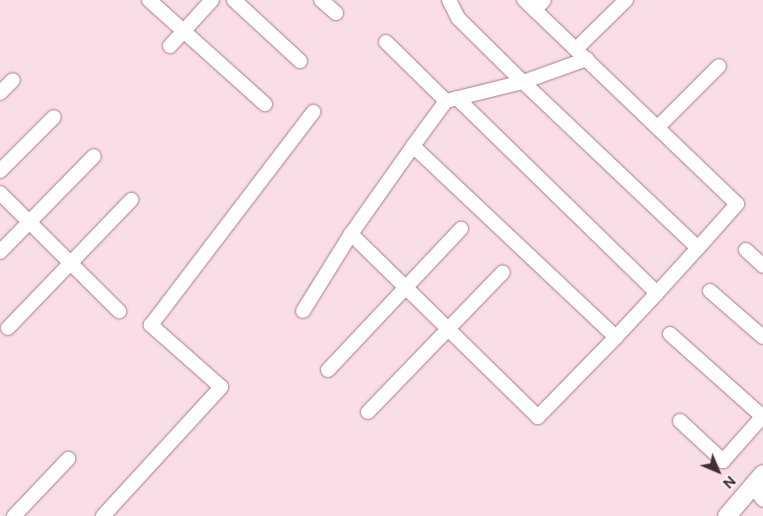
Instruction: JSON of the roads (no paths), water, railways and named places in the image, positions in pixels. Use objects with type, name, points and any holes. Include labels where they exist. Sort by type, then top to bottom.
[{"type":"street","points":[[148,0],[265,104]]},
{"type":"street","points":[[170,46],[212,0]]},
{"type":"street","points":[[234,0],[300,61]]},
{"type":"street","points":[[321,0],[336,14]]},
{"type":"street","points":[[449,0],[458,18],[698,248]]},
{"type":"street","points":[[351,234],[538,418],[657,293],[737,204],[581,54],[540,5],[524,0]]},
{"type":"street","points":[[303,311],[351,234],[413,146],[452,100],[523,82],[581,54],[626,0]]},
{"type":"street","points":[[386,42],[452,100],[657,293]]},
{"type":"street","points":[[658,127],[719,66]]},
{"type":"street","points":[[0,93],[14,80]]},
{"type":"street","points":[[103,516],[221,387],[151,325],[313,112]]},
{"type":"street","points":[[0,171],[54,117]]},
{"type":"street","points":[[413,146],[616,337]]},
{"type":"street","points":[[0,252],[28,221],[94,156]]},
{"type":"street","points":[[0,194],[119,311]]},
{"type":"street","points":[[8,328],[132,200]]},
{"type":"street","points":[[328,370],[460,229]]},
{"type":"street","points":[[746,250],[763,266]]},
{"type":"street","points":[[368,412],[504,272]]},
{"type":"street","points":[[710,292],[763,337]]},
{"type":"street","points":[[670,334],[763,417],[723,461],[680,421]]},
{"type":"street","points":[[14,516],[68,459]]},
{"type":"street","points":[[758,480],[763,500]]},
{"type":"street","points":[[727,516],[758,480]]}]
